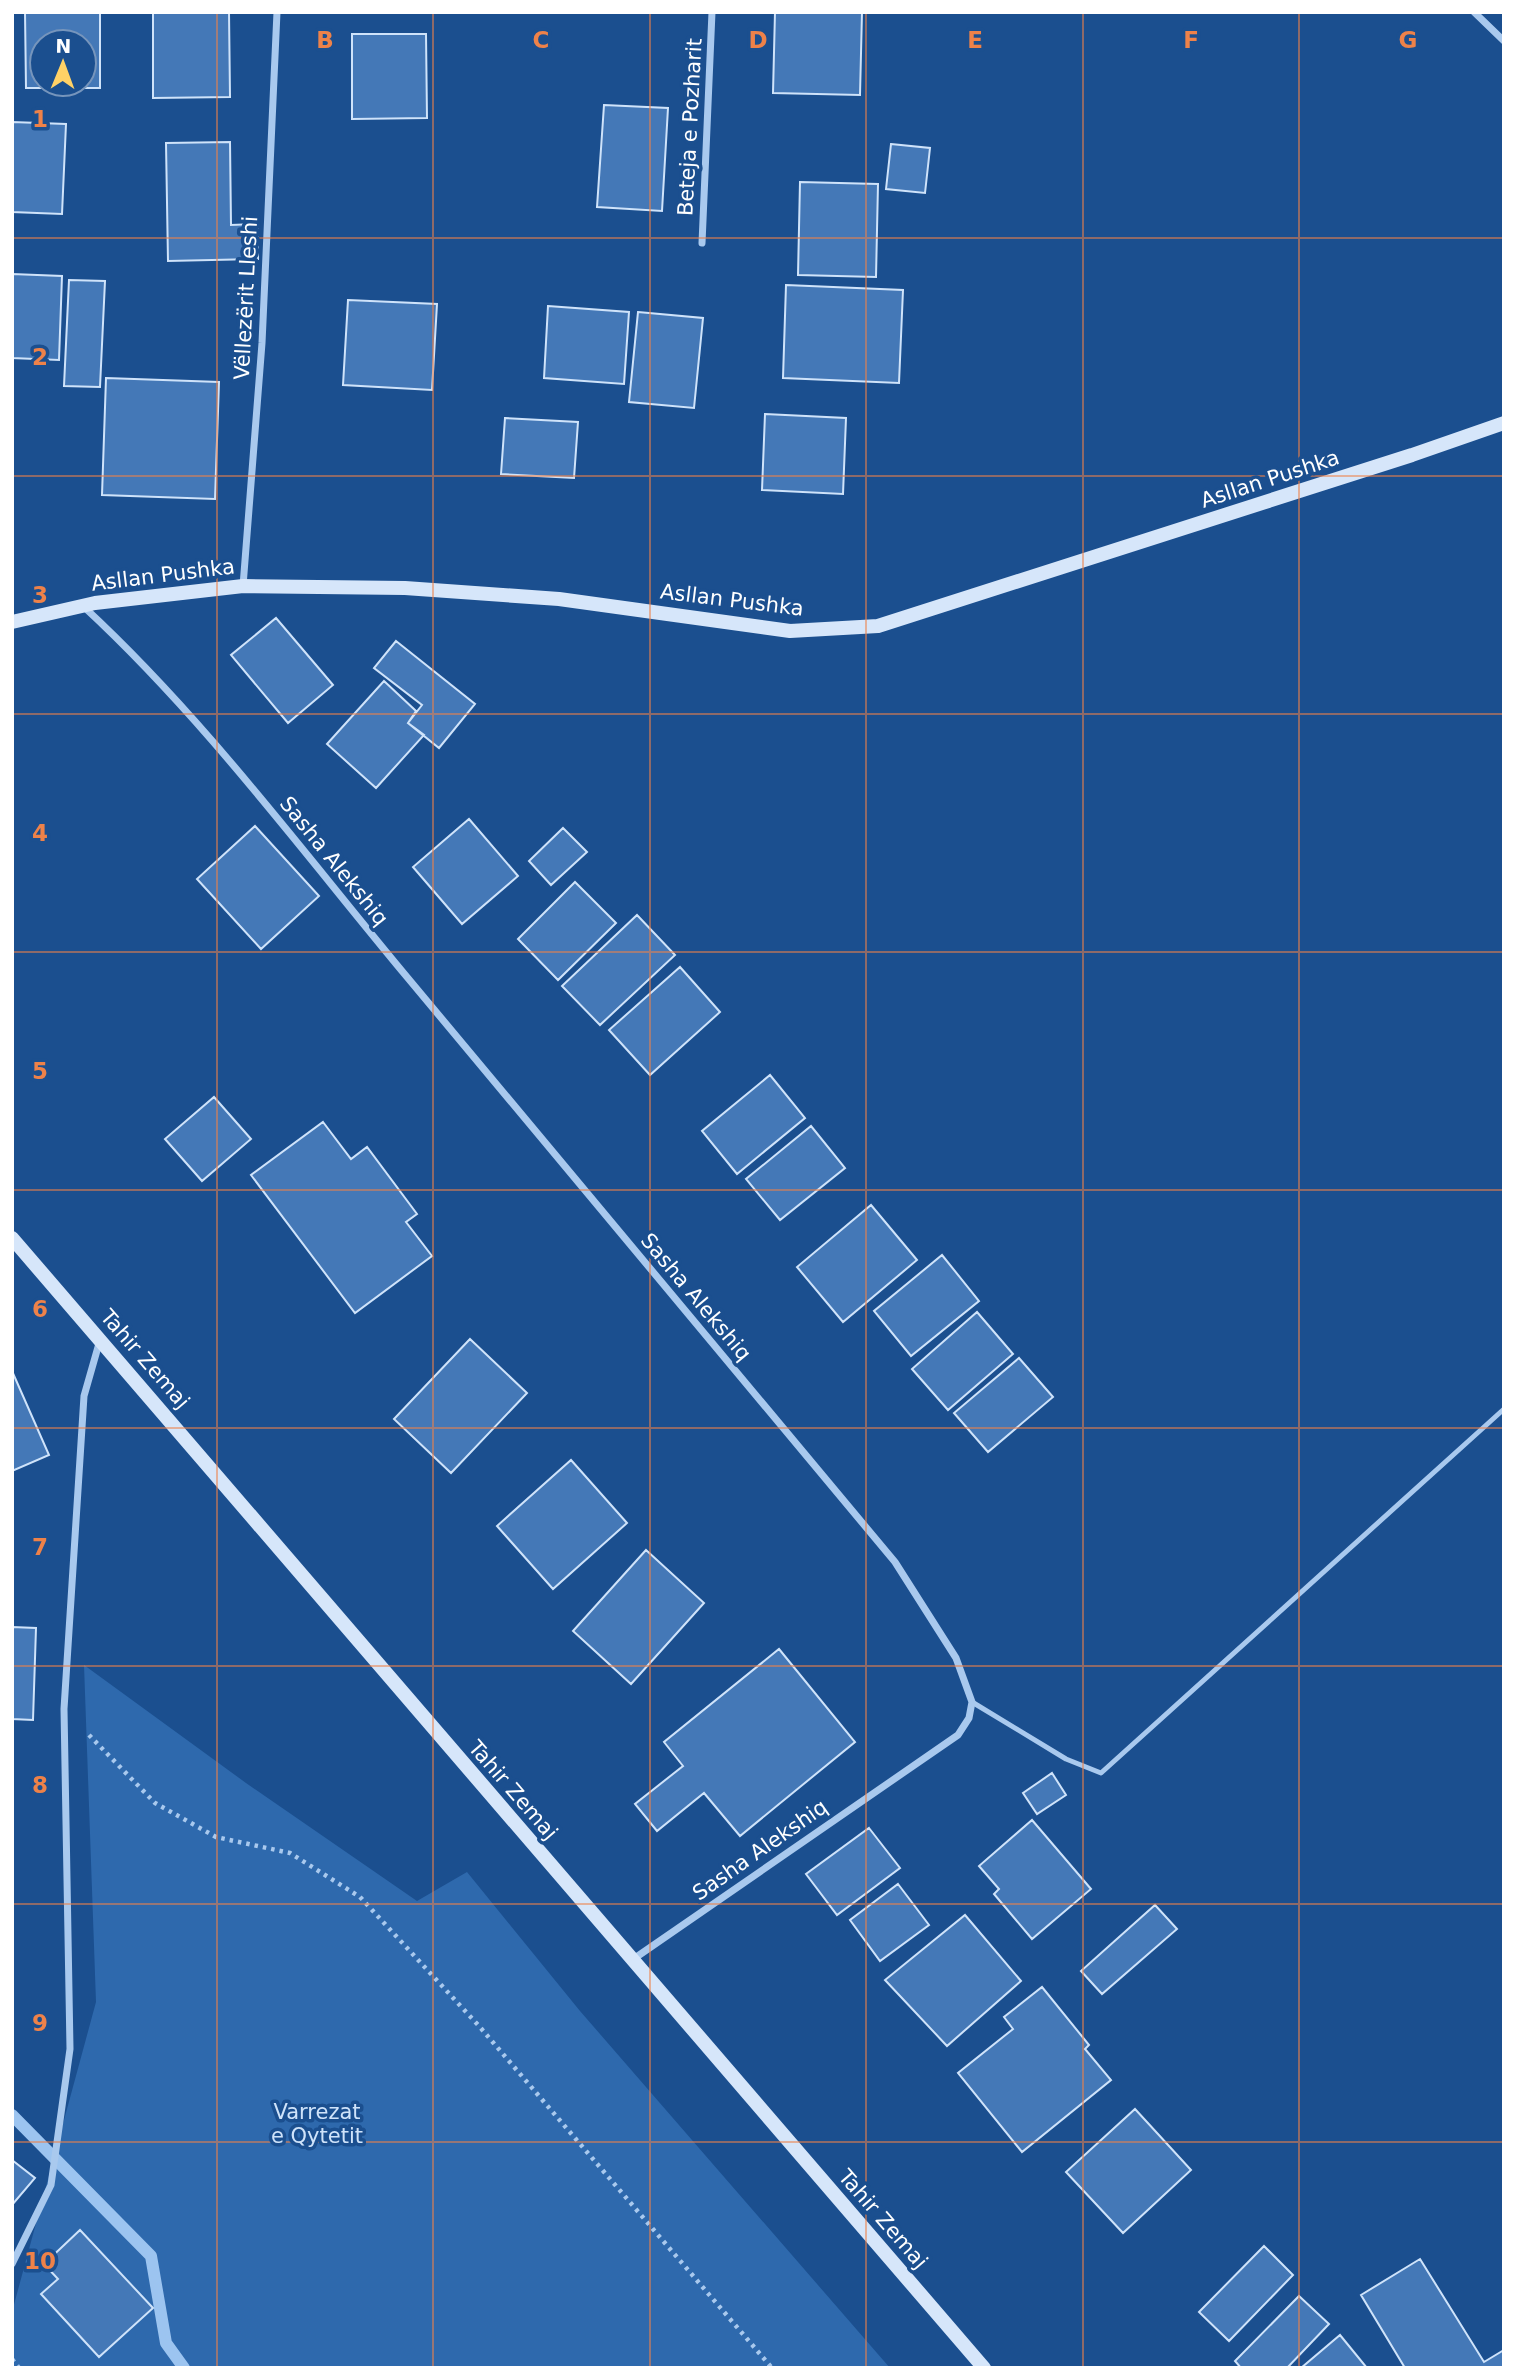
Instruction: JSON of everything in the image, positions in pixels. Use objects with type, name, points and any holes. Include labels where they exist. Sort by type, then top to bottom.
[{"type":"main road","name":"Asllan Pushka","points":[[12,622],[82,605],[243,586],[405,589],[559,599],[790,631],[878,626],[1504,423]]},
{"type":"main road","name":"Tahir Zemaj","points":[[12,1238],[984,2368]]},
{"type":"street","name":"Vëllezërit Lleshi","points":[[243,586],[262,343],[277,12]]},
{"type":"street","name":"Beteja e Pozharit","points":[[702,243],[712,12]]},
{"type":"street","points":[[1474,12],[1504,41]]},
{"type":"street","name":"Sasha Alekshiq","points":[[82,605],[116,637],[220,750],[895,1562],[956,1658],[972,1702],[969,1718],[958,1735],[632,1960]]},
{"type":"street","points":[[12,2264],[51,2185],[70,2049],[64,1709],[85,1396],[101,1339]]},
{"type":"lane","points":[[972,1702],[1066,1759],[1101,1773],[1504,1409]]},
{"type":"path","points":[[64,1709],[155,1803],[216,1837],[290,1853],[360,1897],[479,2026],[772,2368]]},
{"type":"path","points":[[12,2359],[19,2368]]},
{"type":"green space","name":"Varrezat e Qytetit","points":[[84,1665],[246,1783],[417,1901],[467,1872],[580,2011],[890,2368],[12,2368],[12,2312],[96,2002]]},
{"type":"building","points":[[25,12],[100,12],[100,88],[98,28],[28,28],[28,88]]},
{"type":"building","points":[[153,12],[229,12],[230,97],[153,98]]},
{"type":"building","points":[[775,12],[862,12],[860,95],[773,93]]},
{"type":"building","points":[[352,34],[426,34],[427,118],[352,119]]},
{"type":"building","points":[[604,105],[668,108],[662,211],[597,207]]},
{"type":"building","points":[[12,122],[66,124],[62,214],[12,212]]},
{"type":"building","points":[[230,142],[231,225],[258,224],[258,259],[168,261],[166,143]]},
{"type":"building","points":[[891,144],[930,148],[925,193],[886,189]]},
{"type":"building","points":[[800,182],[878,184],[876,277],[798,275]]},
{"type":"building","points":[[12,274],[62,276],[59,360],[12,358]]},
{"type":"building","points":[[69,280],[105,281],[100,387],[64,386]]},
{"type":"building","points":[[786,285],[903,290],[899,383],[783,378]]},
{"type":"building","points":[[348,300],[437,304],[432,390],[343,385]]},
{"type":"building","points":[[548,306],[629,312],[624,384],[544,378]]},
{"type":"building","points":[[638,312],[703,318],[694,408],[629,402]]},
{"type":"building","points":[[106,378],[219,382],[215,499],[102,495]]},
{"type":"building","points":[[765,414],[846,418],[843,494],[762,490]]},
{"type":"building","points":[[505,418],[578,422],[574,478],[501,474]]},
{"type":"building","points":[[276,618],[333,685],[288,723],[231,655]]},
{"type":"building","points":[[396,641],[475,704],[439,748],[408,723],[422,705],[374,668]]},
{"type":"building","points":[[384,681],[416,711],[408,723],[424,735],[376,788],[327,744]]},
{"type":"building","points":[[469,819],[518,876],[462,924],[413,867]]},
{"type":"building","points":[[255,826],[319,896],[261,949],[197,879]]},
{"type":"building","points":[[563,828],[587,852],[551,885],[529,861]]},
{"type":"building","points":[[575,882],[616,923],[558,980],[518,939]]},
{"type":"building","points":[[637,915],[675,955],[600,1025],[562,986]]},
{"type":"building","points":[[680,967],[720,1012],[650,1075],[609,1030]]},
{"type":"building","points":[[770,1075],[805,1118],[737,1174],[702,1131]]},
{"type":"building","points":[[214,1097],[251,1139],[202,1181],[165,1139]]},
{"type":"building","points":[[323,1122],[351,1159],[367,1147],[417,1214],[406,1222],[432,1256],[355,1313],[251,1175]]},
{"type":"building","points":[[811,1126],[845,1168],[780,1220],[746,1179]]},
{"type":"building","points":[[871,1205],[917,1260],[843,1322],[797,1267]]},
{"type":"building","points":[[942,1255],[979,1301],[911,1356],[874,1311]]},
{"type":"building","points":[[977,1312],[1013,1354],[948,1410],[912,1369]]},
{"type":"building","points":[[470,1339],[527,1393],[451,1473],[394,1419]]},
{"type":"building","points":[[1019,1358],[1053,1397],[988,1452],[954,1413]]},
{"type":"building","points":[[12,1371],[49,1455],[12,1471]]},
{"type":"building","points":[[571,1460],[627,1523],[553,1589],[497,1526]]},
{"type":"building","points":[[646,1550],[704,1603],[631,1684],[573,1631]]},
{"type":"building","points":[[12,1627],[36,1628],[33,1720],[12,1719]]},
{"type":"building","points":[[779,1649],[855,1742],[740,1836],[704,1793],[657,1831],[635,1804],[683,1766],[664,1742]]},
{"type":"building","points":[[1052,1773],[1066,1795],[1037,1814],[1023,1793]]},
{"type":"building","points":[[1032,1820],[1091,1889],[1032,1939],[994,1894],[999,1889],[979,1866]]},
{"type":"building","points":[[869,1828],[900,1868],[837,1915],[806,1874]]},
{"type":"building","points":[[898,1884],[929,1925],[880,1961],[850,1920]]},
{"type":"building","points":[[1155,1905],[1177,1929],[1102,1994],[1081,1971]]},
{"type":"building","points":[[965,1915],[1021,1981],[947,2046],[885,1980]]},
{"type":"building","points":[[1042,1987],[1089,2045],[1085,2049],[1111,2080],[1022,2152],[958,2073],[1013,2029],[1004,2017]]},
{"type":"building","points":[[1135,2109],[1191,2170],[1123,2233],[1066,2172]]},
{"type":"building","points":[[12,2160],[35,2178],[12,2205]]},
{"type":"building","points":[[80,2230],[153,2308],[99,2357],[41,2294],[58,2279],[44,2264]]},
{"type":"building","points":[[1264,2246],[1293,2275],[1229,2341],[1199,2312]]},
{"type":"building","points":[[1420,2259],[1484,2362],[1504,2350],[1504,2368],[1405,2368],[1361,2295]]},
{"type":"building","points":[[1299,2296],[1329,2324],[1287,2368],[1241,2368],[1235,2361]]},
{"type":"building","points":[[1340,2335],[1367,2368],[1301,2368]]},
{"type":"waterway","points":[[12,2115],[151,2256],[166,2343],[184,2368]]}]
